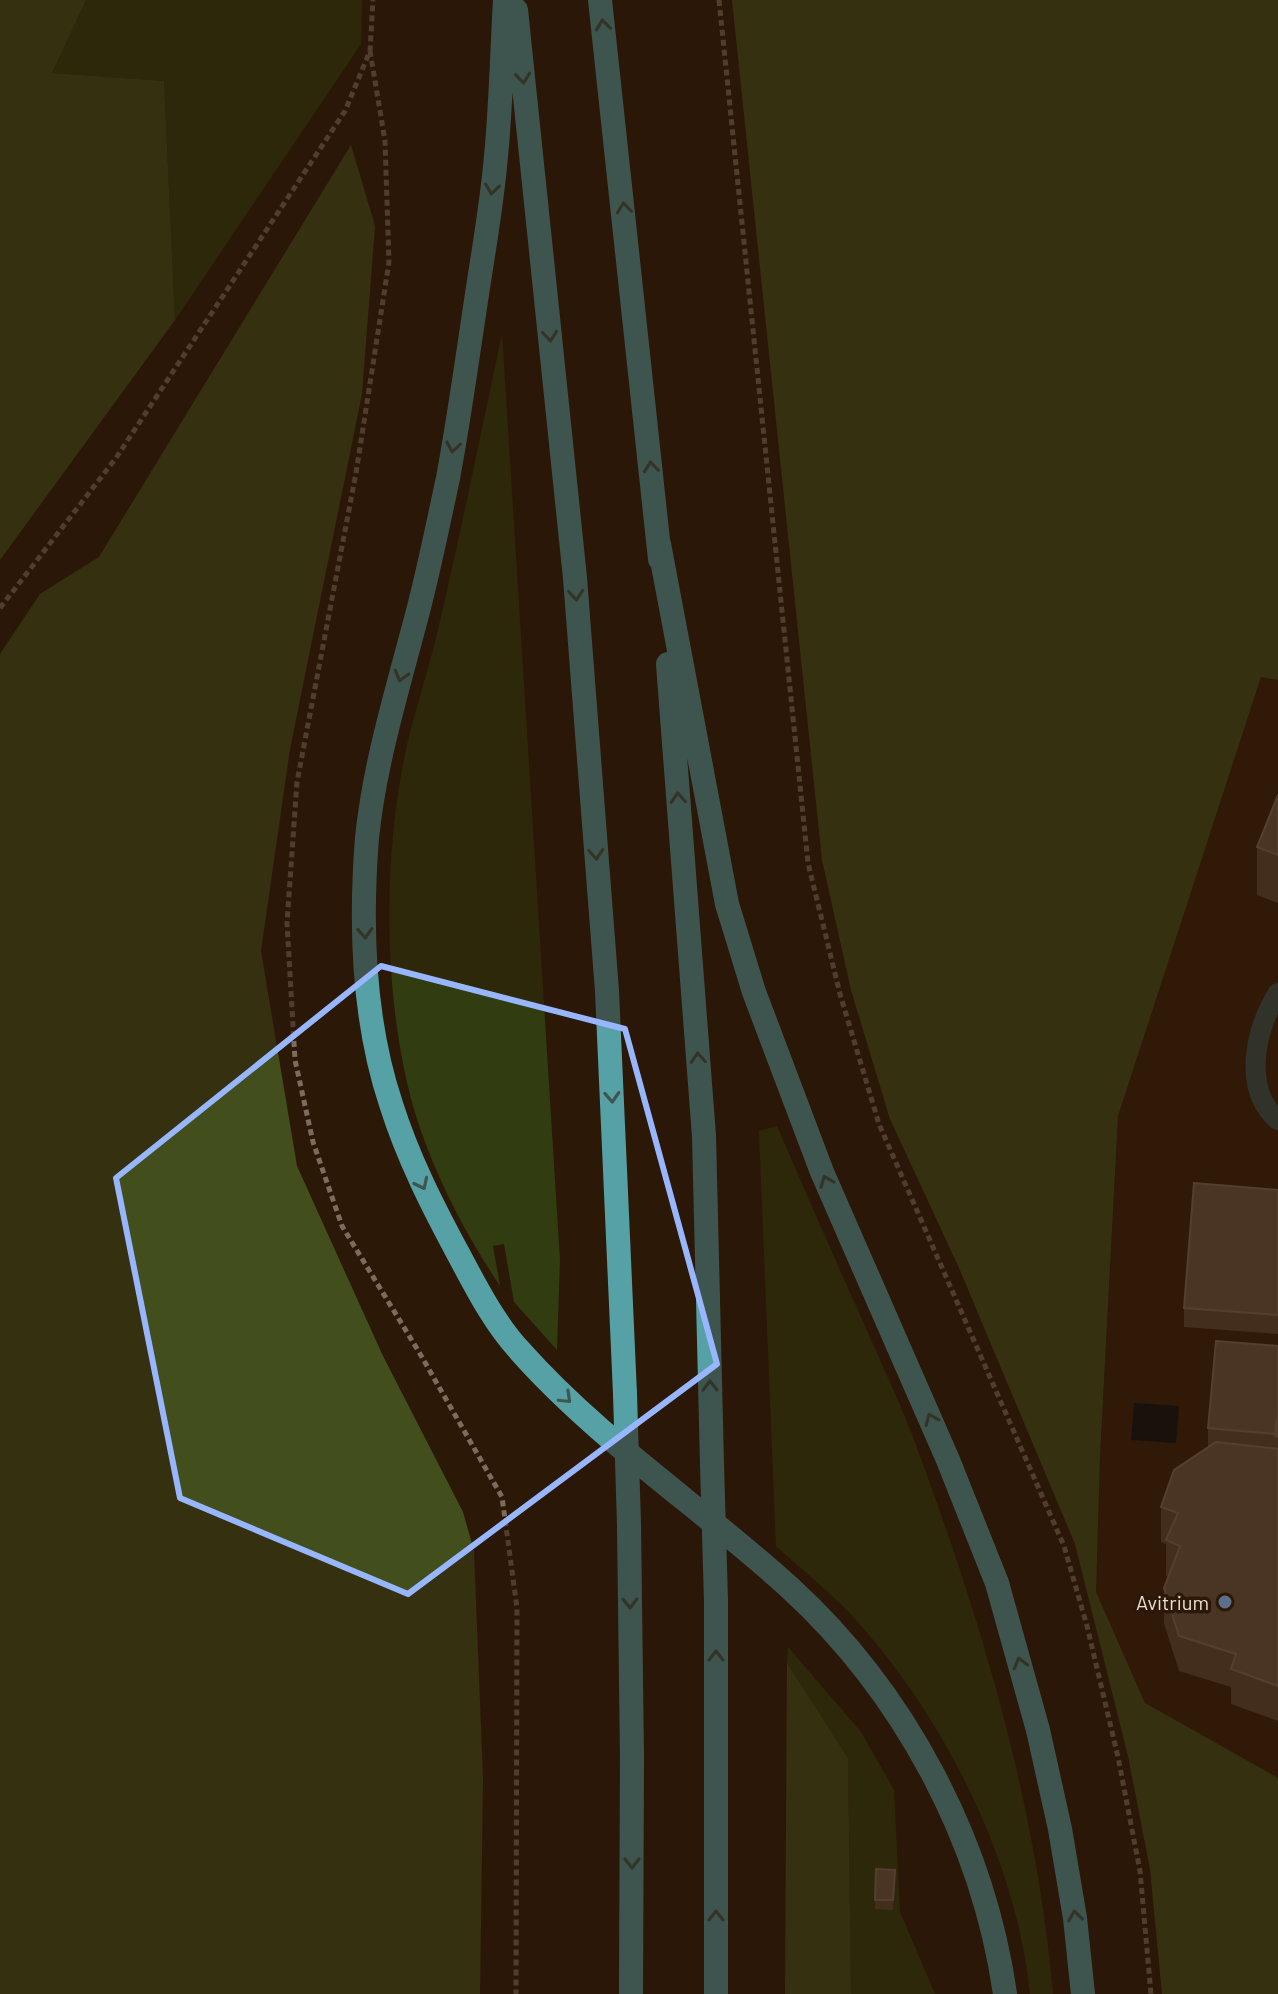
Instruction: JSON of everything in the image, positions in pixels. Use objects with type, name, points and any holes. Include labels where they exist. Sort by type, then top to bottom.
[{"type":"highway","points":[[505,0],[496,158],[449,474],[421,601],[388,725],[368,834],[364,919],[368,1004],[389,1099],[417,1175],[476,1287],[515,1346],[568,1401],[788,1587],[868,1669],[918,1746],[955,1820],[983,1894],[999,1951],[1005,1994]]},
{"type":"highway","points":[[514,0],[575,578],[607,991],[629,1525],[631,1994]]},
{"type":"highway","points":[[600,0],[659,544],[704,1136],[716,1601],[716,1994]]},
{"type":"highway","points":[[659,544],[727,904],[754,992],[822,1172],[931,1420],[997,1583],[1038,1730],[1060,1829],[1075,1918],[1083,1994]]},
{"type":"lane","points":[[1278,993],[1263,1024],[1256,1064],[1259,1094],[1268,1111],[1278,1120]]},
{"type":"path","points":[[0,608],[116,458],[345,111],[370,51],[373,0]]},
{"type":"path","points":[[719,0],[808,863],[840,994],[879,1124],[1064,1546],[1087,1626],[1121,1771],[1140,1871],[1151,1994]]},
{"type":"highlighted area","points":[[381,966],[625,1029],[717,1364],[408,1594],[180,1498],[116,1178]]},
{"type":"shaded area","points":[[1261,677],[1278,680],[1278,1994],[1275,1994],[1096,1593],[1118,1116]]},
{"type":"shaded area","points":[[1134,1403],[1179,1406],[1176,1443],[1131,1440]]},
{"type":"green space","points":[[0,0],[86,0],[52,73],[164,81],[175,320],[0,560]]},
{"type":"green space","points":[[86,0],[362,0],[361,44],[175,320],[164,81],[52,73]]},
{"type":"green space","points":[[732,0],[1278,0],[1278,680],[1261,677],[1118,1116],[1096,1592],[1145,1703],[1278,1778],[1278,1994],[1162,1994],[1150,1869],[1128,1756],[1075,1544],[959,1268],[890,1119],[851,990],[822,860]]},
{"type":"green space","points":[[351,145],[375,226],[362,394],[290,749],[261,951],[297,1166],[383,1356],[463,1512],[474,1551],[483,1778],[480,1994],[0,1994],[0,654],[40,594],[99,557]]},
{"type":"green space","points":[[502,334],[560,1260],[557,1350],[514,1302],[504,1244],[493,1246],[500,1286],[458,1216],[432,1161],[411,1098],[401,1052],[390,952],[392,852],[404,759],[434,646]]},
{"type":"green space","points":[[777,1126],[906,1419],[981,1638],[1019,1779],[1045,1922],[1053,1994],[1030,1994],[1010,1894],[972,1795],[947,1747],[889,1660],[857,1621],[776,1546],[759,1131]]},
{"type":"green space","points":[[788,1647],[861,1732],[894,1790],[900,1912],[935,1994],[851,1994],[848,1758],[787,1663]]},
{"type":"green space","points":[[787,1663],[848,1758],[851,1994],[785,1994]]},
{"type":"building","points":[[1278,795],[1278,855],[1257,847]]},
{"type":"building","points":[[1194,1183],[1278,1190],[1278,1315],[1184,1308]]},
{"type":"building","points":[[1216,1341],[1278,1346],[1276,1434],[1208,1428]]},
{"type":"building","name":"Avitrium","points":[[1216,1442],[1278,1449],[1278,1686],[1231,1669],[1236,1654],[1179,1636],[1164,1588],[1180,1546],[1166,1540],[1178,1513],[1161,1507],[1174,1470]]},
{"type":"building","points":[[876,1869],[895,1870],[893,1900],[875,1900]]},
{"type":"place","name":"Avitrium","points":[[1225,1602]]}]
